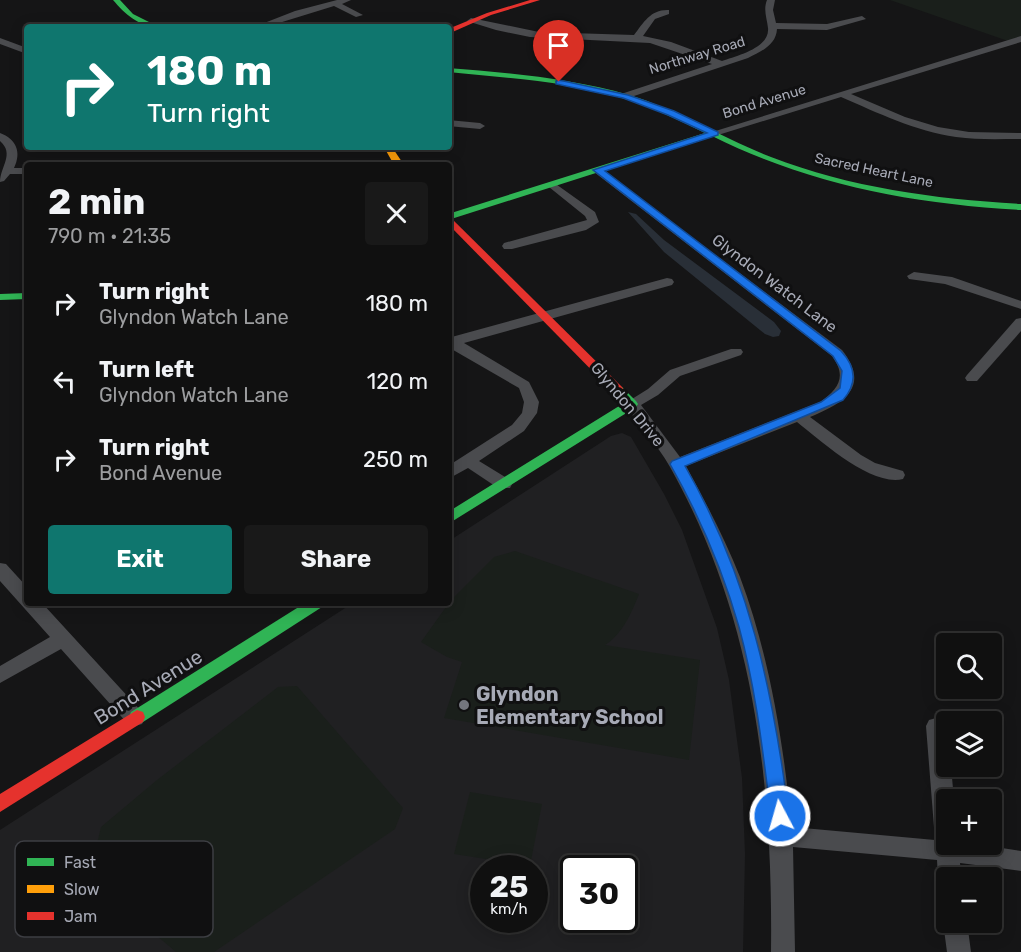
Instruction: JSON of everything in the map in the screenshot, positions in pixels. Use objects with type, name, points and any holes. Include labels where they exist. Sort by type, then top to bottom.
[{"type":"street","points":[[116,0],[131,15],[149,24]]},
{"type":"street","points":[[268,24],[347,0]]},
{"type":"street","points":[[452,30],[471,21],[537,0]]},
{"type":"street","points":[[771,0],[768,9],[772,26],[827,27],[862,19]]},
{"type":"street","points":[[334,3],[359,15]]},
{"type":"street","points":[[637,38],[652,17],[666,12]]},
{"type":"street","points":[[471,21],[530,34],[637,38],[675,46],[720,64]]},
{"type":"street","name":"Northway Road","points":[[625,96],[649,85],[741,58],[764,46],[772,37],[772,26]]},
{"type":"street","name":"Bond Avenue","points":[[452,216],[1021,39]]},
{"type":"street","points":[[0,41],[24,50]]},
{"type":"street","name":"Sacred Heart Lane","points":[[452,70],[544,80],[625,96],[671,113],[783,164],[849,184],[937,201],[1021,207]]},
{"type":"street","points":[[842,94],[911,123],[939,131],[975,136],[1021,136]]},
{"type":"street","points":[[452,123],[480,126]]},
{"type":"street","points":[[0,136],[11,145],[14,153],[13,161],[4,175]]},
{"type":"street","name":"Glyndon Watch Lane","points":[[598,170],[816,337],[845,362],[848,371],[846,389],[832,401],[677,464]]},
{"type":"street","points":[[4,175],[24,172]]},
{"type":"street","points":[[508,246],[582,228],[593,222],[591,215],[553,184]]},
{"type":"street","name":"Glyndon Drive","points":[[452,221],[632,404],[677,464],[719,550],[747,627],[769,731],[782,836],[783,952]]},
{"type":"street","points":[[914,276],[947,280],[1021,305]]},
{"type":"street","points":[[452,343],[667,282]]},
{"type":"street","points":[[0,297],[24,296]]},
{"type":"street","points":[[972,378],[1021,322]]},
{"type":"street","points":[[452,344],[518,381],[531,394],[533,403],[531,411],[518,428],[452,472]]},
{"type":"street","points":[[452,516],[653,393],[675,372],[736,352]]},
{"type":"street","points":[[798,415],[855,459],[869,467],[897,475]]},
{"type":"street","points":[[469,462],[504,484]]},
{"type":"street","points":[[0,569],[24,596]]},
{"type":"street","points":[[34,606],[135,718]]},
{"type":"street","name":"Bond Avenue","points":[[0,804],[312,606]]},
{"type":"street","points":[[0,675],[63,639]]},
{"type":"street","points":[[782,836],[936,850]]},
{"type":"street","points":[[977,855],[1021,861]]},
{"type":"street","points":[[956,933],[959,952]]},
{"type":"shaded area","points":[[890,0],[1021,0],[1021,37],[1008,41]]},
{"type":"shaded area","points":[[628,212],[636,214],[664,240],[774,322],[781,331],[779,336],[773,337],[765,334],[664,252]]},
{"type":"shaded area","name":"Glyndon Elementary School","points":[[622,433],[631,437],[682,530],[717,628],[729,680],[742,778],[745,854],[743,952],[0,952],[0,830],[348,606],[452,606],[452,539],[611,436]]},
{"type":"shaded area","points":[[515,551],[639,594],[621,629],[605,645],[700,660],[689,760],[444,718],[462,662],[447,657],[421,642],[447,606],[452,606],[452,599],[494,557]]},
{"type":"shaded area","points":[[297,686],[403,808],[395,829],[214,952],[176,952],[158,937],[213,937],[213,841],[98,841],[101,827],[157,780],[278,687]]},
{"type":"shaded area","points":[[470,792],[542,804],[532,855],[470,857],[454,854]]},
{"type":"traffic: fast","points":[[116,0],[131,15],[149,24]]},
{"type":"traffic: fast","points":[[452,70],[561,82],[627,97],[664,110],[768,159],[861,187],[924,198],[1021,207]]},
{"type":"traffic: fast","points":[[452,216],[714,133]]},
{"type":"traffic: fast","points":[[0,297],[24,296]]},
{"type":"traffic: fast","points":[[452,516],[632,404],[618,390]]},
{"type":"traffic: fast","points":[[137,717],[312,606]]},
{"type":"traffic: slow","points":[[390,150],[397,162]]},
{"type":"traffic: jam","points":[[452,30],[489,14],[537,0]]},
{"type":"traffic: jam","points":[[452,222],[618,390]]},
{"type":"traffic: jam","points":[[0,804],[137,717]]},
{"type":"place","name":"Glyndon Elementary School","points":[[464,705]]},
{"type":"route","points":[[559,82],[625,96],[671,113],[714,134],[598,170],[837,353],[845,362],[848,371],[846,389],[839,397],[825,405],[677,464],[719,550],[747,627],[769,731],[780,816]]}]
